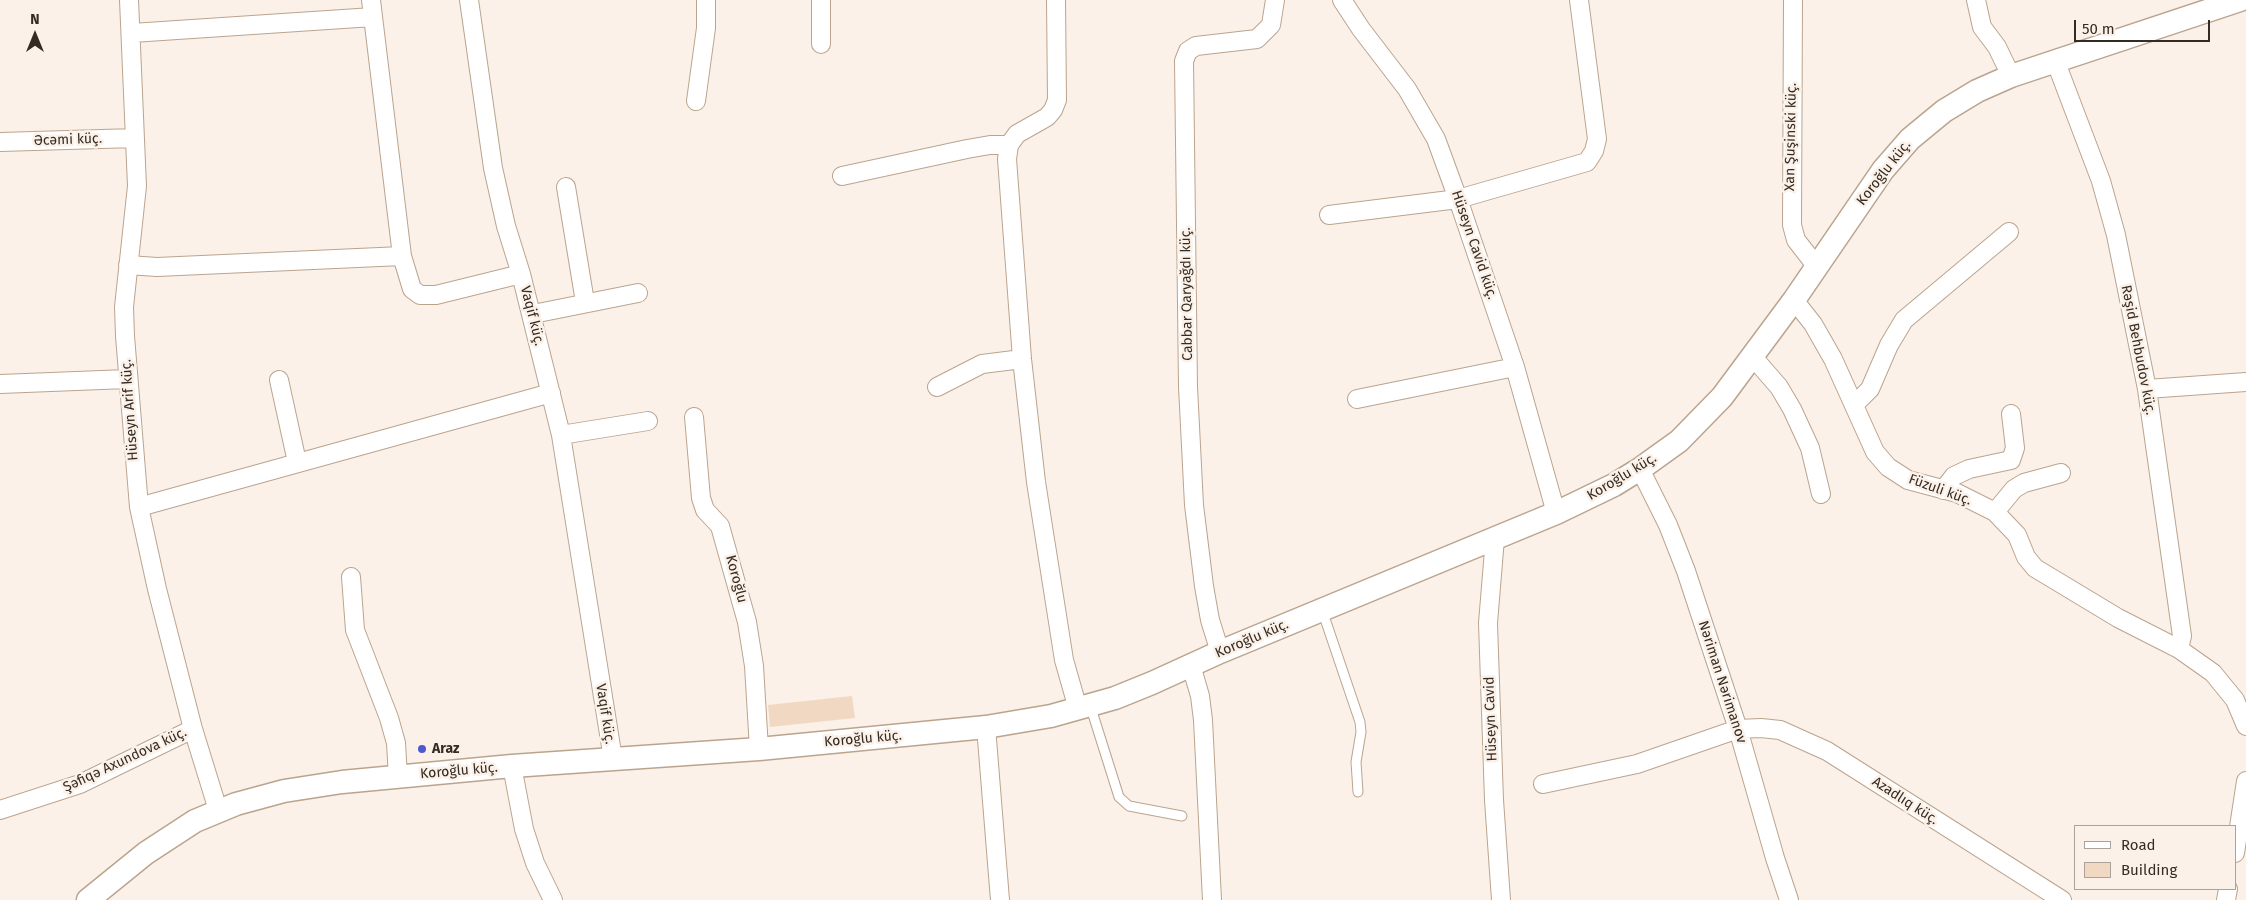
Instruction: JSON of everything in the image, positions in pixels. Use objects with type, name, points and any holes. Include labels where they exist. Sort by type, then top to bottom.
[{"type":"street","name":"Hüseyn Arif küç.","points":[[129,0],[132,33],[137,186],[124,307],[127,379],[139,507],[157,590],[193,729],[218,810]]},
{"type":"street","points":[[469,0],[493,168],[506,226],[521,274]]},
{"type":"street","points":[[696,101],[706,28],[706,0]]},
{"type":"street","points":[[821,0],[821,44]]},
{"type":"street","points":[[1056,0],[1057,100],[1053,110],[1047,117],[1017,134],[1009,145],[1007,159],[1022,359],[1036,482],[1064,660],[1084,707]]},
{"type":"street","name":"Cabbar Qaryağdı küç.","points":[[1220,652],[1210,620],[1194,505],[1188,388],[1184,61],[1188,51],[1196,46],[1257,39],[1271,25],[1276,0]]},
{"type":"street","name":"Hüseyn Cavid küç.","points":[[1342,0],[1361,29],[1408,89],[1436,139],[1515,367],[1556,513]]},
{"type":"street","points":[[1329,215],[1458,199],[1587,162],[1594,152],[1597,139],[1579,0]]},
{"type":"street","name":"Xan Şuşinski küç.","points":[[1793,0],[1792,225],[1796,240],[1817,267]]},
{"type":"street","points":[[1976,0],[1982,27],[1997,47],[2011,76]]},
{"type":"street","name":"Koroğlu küç.","points":[[88,900],[146,853],[195,821],[218,810],[284,792],[342,782],[512,766],[759,749],[986,727],[1035,720],[1115,698],[1220,652],[1556,513],[1614,485],[1640,469],[1679,441],[1722,398],[1794,300],[1883,170],[1910,139],[1944,111],[1977,91],[2011,76],[2240,0]]},
{"type":"street","points":[[132,33],[372,9]]},
{"type":"street","name":"Vaqif küç.","points":[[372,9],[402,256],[412,289],[420,295],[436,295],[521,274],[561,435],[613,759]]},
{"type":"street","name":"Rəşid Behbudov küç.","points":[[2056,60],[2101,181],[2110,214],[2147,389],[2182,636],[2179,649]]},
{"type":"street","name":"Əcəmi küç.","points":[[0,142],[135,138]]},
{"type":"street","points":[[842,176],[967,149],[990,145],[1009,145]]},
{"type":"street","points":[[566,187],[585,302]]},
{"type":"street","points":[[1854,405],[1870,389],[1889,345],[1904,320],[2009,232]]},
{"type":"street","points":[[128,265],[157,267],[402,256]]},
{"type":"street","points":[[532,314],[638,293]]},
{"type":"street","name":"Füzuli küç.","points":[[1794,300],[1813,324],[1833,359],[1875,452],[1888,467],[1908,480],[1957,494],[1995,512],[2017,535],[2026,557],[2035,568],[2118,618],[2179,649],[2213,673],[2235,700],[2246,726]]},
{"type":"street","points":[[1753,357],[1779,387],[1792,409],[1810,448],[1821,494]]},
{"type":"street","points":[[937,387],[982,364],[1022,359]]},
{"type":"street","points":[[1357,399],[1515,367]]},
{"type":"street","points":[[0,384],[127,379]]},
{"type":"street","points":[[279,380],[297,462]]},
{"type":"street","points":[[2147,389],[2246,382]]},
{"type":"street","points":[[139,507],[551,393]]},
{"type":"street","points":[[1943,490],[1954,476],[2011,460],[2015,448],[2011,414]]},
{"type":"street","name":"Koroğlu","points":[[694,417],[701,498],[705,510],[720,526],[747,622],[754,666],[759,749]]},
{"type":"street","points":[[561,435],[648,421]]},
{"type":"street","name":"Nəriman Nərimanov","points":[[1640,469],[1668,525],[1686,571],[1738,730],[1789,900]]},
{"type":"street","points":[[1995,512],[2014,489],[2024,482],[2061,473]]},
{"type":"street","name":"Hüseyn Cavid","points":[[1495,538],[1488,623],[1494,800],[1501,900]]},
{"type":"street","points":[[351,577],[355,630],[389,718],[396,743],[398,777]]},
{"type":"street","points":[[1191,665],[1200,696],[1203,720],[1212,900]]},
{"type":"street","points":[[2246,726],[2246,731]]},
{"type":"street","points":[[986,727],[1000,900]]},
{"type":"street","name":"Azadlıq küç.","points":[[1543,784],[1637,764],[1738,730],[1761,728],[1780,730],[1827,751],[2062,900]]},
{"type":"street","name":"Şəfiqə Axundova küç.","points":[[0,810],[80,784],[193,729]]},
{"type":"street","points":[[512,766],[524,828],[535,862],[553,900]]},
{"type":"street","points":[[2236,846],[2246,780]]},
{"type":"lane","points":[[1322,610],[1360,722],[1361,732],[1356,762],[1358,792]]},
{"type":"lane","points":[[1084,707],[1119,797],[1129,806],[1182,816]]},
{"type":"building","points":[[852,696],[855,718],[770,727],[768,705]]},
{"type":"place","name":"Araz","points":[[422,749]]}]
